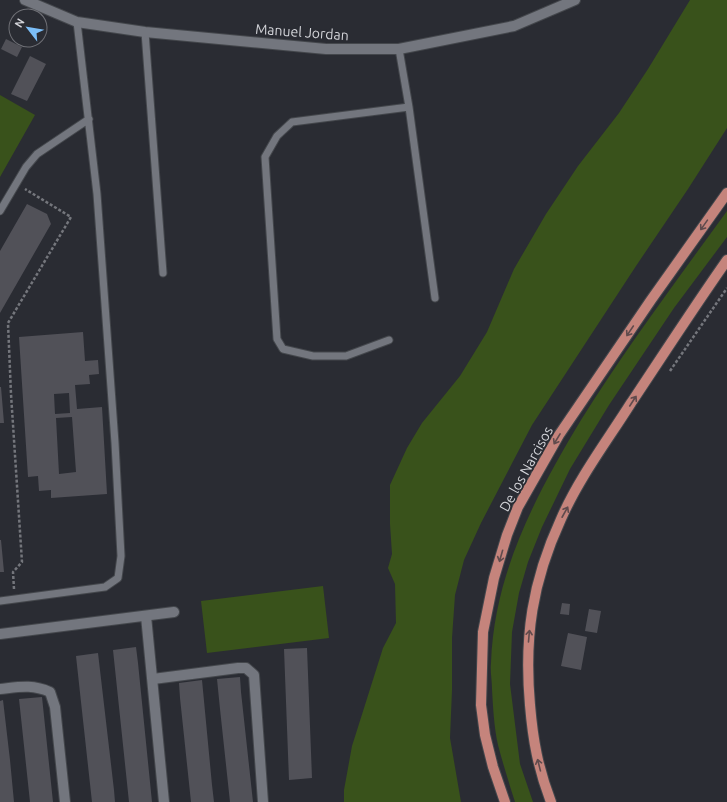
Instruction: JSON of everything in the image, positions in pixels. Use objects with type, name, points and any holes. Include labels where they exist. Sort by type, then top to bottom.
[{"type":"main road","name":"De los Narcisos","points":[[505,802],[493,767],[485,735],[481,705],[483,632],[494,578],[507,535],[518,507],[559,435],[651,300],[727,193]]},
{"type":"main road","points":[[551,802],[542,779],[536,756],[533,739],[528,679],[530,620],[548,549],[561,518],[586,472],[727,260]]},
{"type":"street","name":"Manuel Jordan","points":[[25,0],[77,22],[144,32],[326,49],[400,49],[514,26],[575,0]]},
{"type":"street","points":[[0,634],[174,612]]},
{"type":"street","points":[[146,616],[164,802]]},
{"type":"street","points":[[153,678],[238,668],[246,668],[254,676],[263,802]]},
{"type":"street","points":[[0,689],[27,686],[40,688],[50,692],[56,707],[65,802]]},
{"type":"lane","points":[[0,601],[105,587],[118,578],[121,556],[115,443],[96,194],[89,119],[77,22]]},
{"type":"lane","points":[[144,32],[163,273]]},
{"type":"lane","points":[[400,49],[435,298]]},
{"type":"lane","points":[[389,340],[346,356],[313,356],[283,349],[277,339],[265,157],[277,136],[292,122],[409,107]]},
{"type":"lane","points":[[0,211],[26,167],[37,154],[89,119]]},
{"type":"path","points":[[15,600],[12,572],[22,562],[8,323],[71,217],[17,183]]},
{"type":"path","points":[[666,377],[727,288]]},
{"type":"green space","points":[[690,0],[727,0],[727,128],[532,425],[481,523],[464,560],[455,595],[452,638],[450,738],[461,802],[344,802],[344,790],[352,746],[383,648],[396,623],[395,584],[388,568],[392,554],[390,485],[407,448],[422,423],[460,376],[487,332],[514,269],[546,214],[578,166],[619,113]]},
{"type":"green space","points":[[0,95],[35,115],[0,177]]},
{"type":"green space","points":[[727,211],[727,237],[674,308],[609,405],[570,469],[542,527],[528,562],[519,593],[512,632],[510,684],[520,764],[533,802],[515,802],[498,745],[494,717],[491,669],[494,630],[500,598],[509,566],[520,536],[548,477],[581,420],[634,340]]},
{"type":"green space","points":[[323,586],[329,638],[207,653],[201,601]]},
{"type":"building","points":[[6,39],[8,40],[8,48],[22,48],[17,57],[1,49]]},
{"type":"building","points":[[30,56],[46,64],[27,101],[11,94]]},
{"type":"building","points":[[27,204],[47,214],[51,224],[0,313],[0,251]]},
{"type":"building","points":[[83,332],[85,361],[98,360],[99,374],[89,375],[90,384],[75,385],[77,409],[102,407],[107,494],[51,498],[51,490],[39,491],[38,476],[28,477],[19,337]],"holes":[[[69,393],[70,413],[55,414],[54,394]],[[72,417],[76,472],[59,474],[56,418]]]},
{"type":"building","points":[[1,387],[4,423],[0,423]]},
{"type":"building","points":[[1,540],[4,572],[0,572]]},
{"type":"building","points":[[562,603],[570,604],[569,615],[560,614]]},
{"type":"building","points":[[589,609],[601,611],[597,633],[585,631]]},
{"type":"building","points":[[568,633],[587,637],[581,670],[561,666]]},
{"type":"building","points":[[136,647],[152,802],[129,802],[113,650]]},
{"type":"building","points":[[307,648],[312,778],[289,780],[284,649]]},
{"type":"building","points":[[98,653],[115,802],[92,802],[76,656]]},
{"type":"building","points":[[240,677],[253,802],[230,802],[220,709],[217,679]]},
{"type":"building","points":[[202,680],[214,802],[191,802],[180,698],[179,683]]},
{"type":"building","points":[[42,697],[53,802],[30,802],[19,699]]},
{"type":"building","points":[[3,700],[14,802],[0,802],[0,701]]}]
